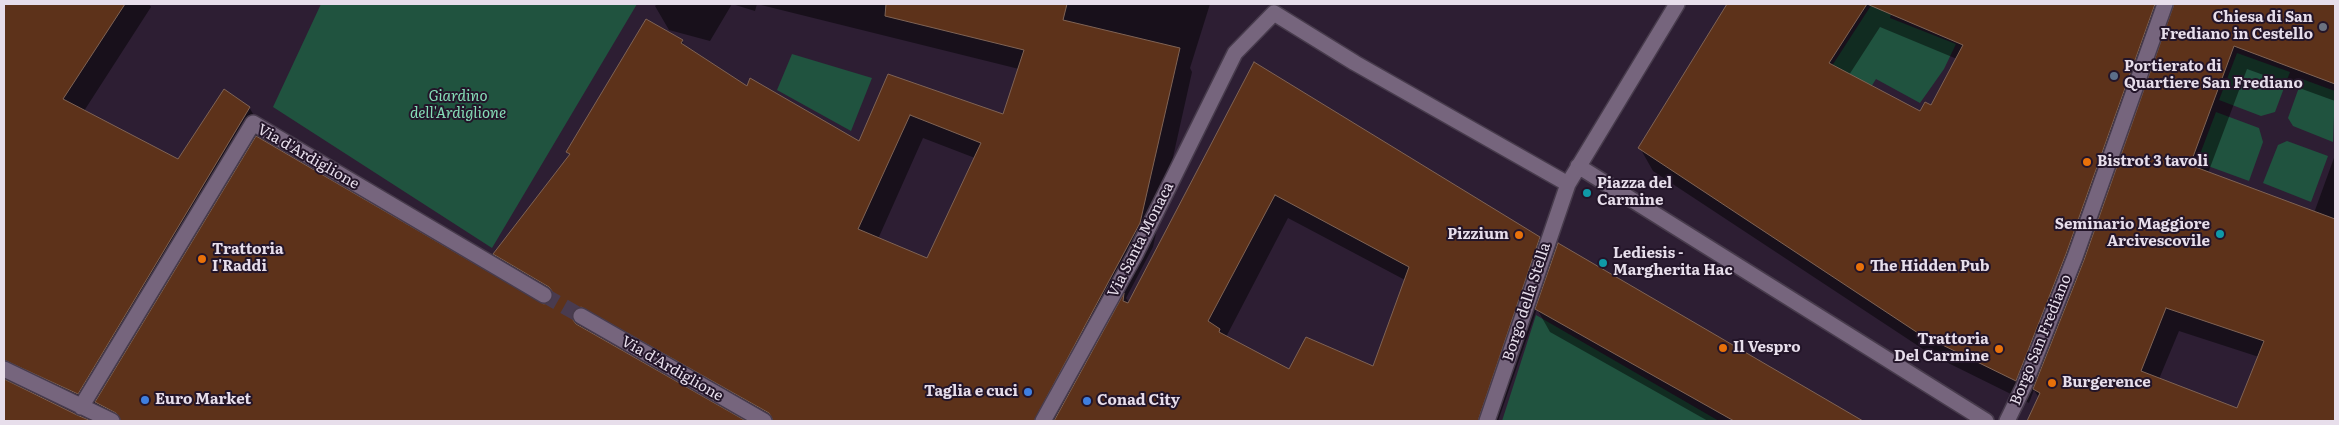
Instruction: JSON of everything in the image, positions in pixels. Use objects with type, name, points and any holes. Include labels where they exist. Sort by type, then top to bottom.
[{"type":"street","points":[[1568,184],[1677,4]]},
{"type":"street","name":"Borgo San Frediano","points":[[2007,421],[2024,386],[2072,266],[2164,4]]},
{"type":"street","name":"Via Santa Monaca","points":[[1044,421],[1135,255],[1233,56],[1249,37],[1274,13],[1354,62],[1568,184]]},
{"type":"street","name":"Via d'Ardiglione","points":[[81,407],[253,123],[544,295]]},
{"type":"street","points":[[1578,166],[1986,421]]},
{"type":"street","name":"Borgo della Stella","points":[[1487,421],[1568,184]]},
{"type":"street","name":"Via d'Ardiglione","points":[[581,316],[764,421]]},
{"type":"street","points":[[4,368],[112,421]]},
{"type":"green space","name":"Giardino dell'Ardiglione","points":[[321,4],[637,4],[492,248],[273,107]]},
{"type":"green space","points":[[1872,4],[1894,4],[1890,18],[1956,44],[1944,69],[1920,103],[1876,79],[1866,95],[1828,72]]},
{"type":"green space","points":[[2237,53],[2290,72],[2275,112],[2261,116],[2219,100]]},
{"type":"green space","points":[[792,54],[872,78],[851,131],[777,90]]},
{"type":"green space","points":[[2302,79],[2335,91],[2333,142],[2293,126],[2288,118]]},
{"type":"green space","points":[[2216,112],[2259,128],[2263,142],[2249,181],[2197,162]]},
{"type":"green space","points":[[2287,141],[2328,156],[2311,202],[2263,183],[2278,145]]},
{"type":"green space","points":[[1536,315],[1719,421],[1502,421]]},
{"type":"building","points":[[4,4],[125,4],[63,99],[178,159],[224,89],[250,107],[78,394],[4,360]]},
{"type":"building","points":[[886,4],[1067,4],[1063,20],[1180,48],[1140,223],[1034,421],[773,421],[769,413],[581,307],[573,312],[573,320],[576,324],[746,421],[121,421],[116,413],[95,402],[256,136],[544,304],[552,299],[552,291],[549,287],[493,254],[570,154],[566,152],[646,19],[683,40],[681,43],[747,86],[750,78],[859,141],[888,74],[1003,114],[1024,50],[885,16]],"holes":[[[910,115],[981,143],[927,258],[858,229]]]},
{"type":"building","points":[[1727,4],[1867,4],[2155,4],[2066,254],[2016,381],[1918,333],[1638,148]],"holes":[[[1867,4],[1963,45],[1931,105],[1925,102],[1920,111],[1829,63]]]},
{"type":"building","name":"Seminario Maggiore Arcivescovile","points":[[2174,4],[2335,4],[2335,84],[2234,46],[2190,165],[2335,219],[2335,421],[2027,421],[2040,393],[2033,389],[2084,260]],"holes":[[[2166,308],[2264,341],[2237,408],[2141,371]]]},
{"type":"building","points":[[1254,62],[1540,237],[1478,421],[1054,421],[1124,293],[1123,301],[1128,303]],"holes":[[[1275,195],[1409,267],[1373,366],[1306,337],[1289,369],[1219,332],[1220,329],[1208,321]]]},
{"type":"building","points":[[1558,243],[1863,421],[1734,421],[1535,309]]},
{"type":"building","points":[[4,379],[77,415],[91,421],[4,421]]},
{"type":"tunnel","points":[[544,295],[581,316]]},
{"type":"place","name":"Chiesa di San Frediano in Cestello","points":[[2323,27]]},
{"type":"place","name":"Portierato di Quartiere San Frediano","points":[[2114,76]]},
{"type":"place","name":"Bistrot 3 tavoli","points":[[2087,162]]},
{"type":"place","name":"Piazza del Carmine","points":[[1587,193]]},
{"type":"place","name":"Seminario Maggiore Arcivescovile","points":[[2220,234]]},
{"type":"place","name":"Pizzium","points":[[1519,235]]},
{"type":"place","name":"Trattoria I'Raddi","points":[[202,259]]},
{"type":"place","name":"Lediesis - Margherita Hac","points":[[1603,263]]},
{"type":"place","name":"The Hidden Pub","points":[[1860,267]]},
{"type":"place","name":"Il Vespro","points":[[1723,348]]},
{"type":"place","name":"Trattoria Del Carmine","points":[[1999,349]]},
{"type":"place","name":"Burgerence","points":[[2052,383]]},
{"type":"place","name":"Taglia e cuci","points":[[1028,392]]},
{"type":"place","name":"Euro Market","points":[[145,400]]},
{"type":"place","name":"Conad City","points":[[1087,401]]}]
